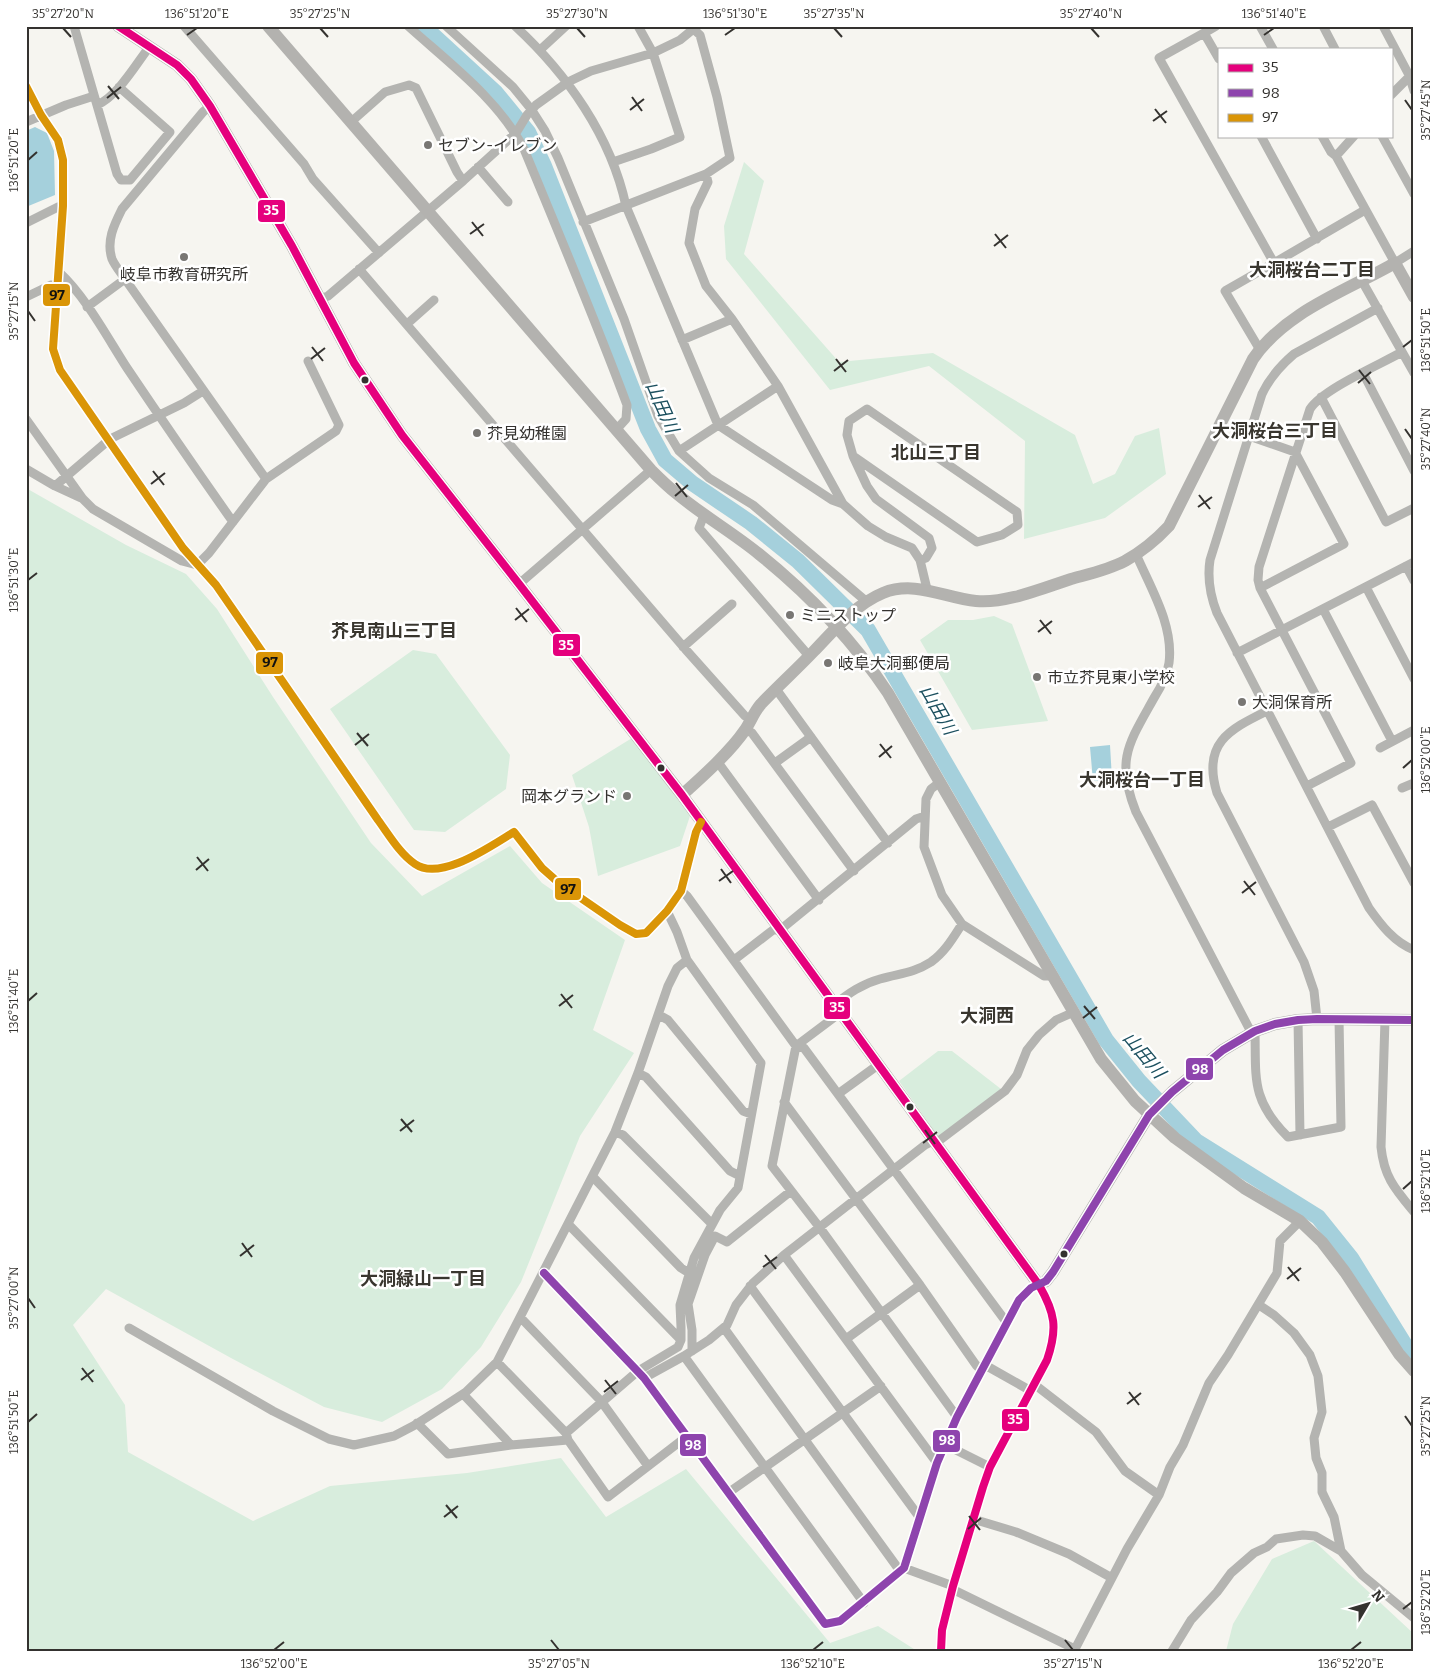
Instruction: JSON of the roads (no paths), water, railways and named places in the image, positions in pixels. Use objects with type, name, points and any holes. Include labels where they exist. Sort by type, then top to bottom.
[{"type":"street","points":[[74,26],[117,174],[122,180],[130,180],[170,132],[119,87]]},
{"type":"street","points":[[118,26],[177,65],[191,79],[210,106],[292,246],[354,362],[402,435],[682,795],[1039,1285],[1048,1301],[1053,1321],[1054,1341],[1033,1388],[990,1467],[953,1588],[942,1630],[941,1651]]},
{"type":"street","points":[[184,26],[304,164],[313,179],[378,253]]},
{"type":"street","points":[[268,26],[651,470],[674,492],[758,553],[806,595],[842,623],[883,686],[1102,1059],[1135,1100],[1153,1111],[1175,1138],[1244,1188],[1300,1221],[1322,1242],[1345,1272],[1399,1354],[1414,1370]]},
{"type":"street","points":[[408,26],[498,109],[517,131],[597,326],[627,406],[626,419],[616,430]]},
{"type":"street","points":[[446,26],[513,87],[529,112],[545,131],[558,158],[624,319],[658,416],[679,451],[709,478],[754,505],[863,605]]},
{"type":"street","points":[[515,26],[540,50],[568,82],[597,130],[613,162],[626,206],[718,425],[825,496],[843,504],[868,526],[886,537],[912,548],[920,560],[927,589]]},
{"type":"street","points":[[540,50],[566,26]]},
{"type":"street","points":[[613,162],[680,137],[653,53],[638,26]]},
{"type":"street","points":[[1216,26],[1159,58],[1274,263]]},
{"type":"street","points":[[1260,26],[1272,48]]},
{"type":"street","points":[[1323,26],[1334,48]]},
{"type":"street","points":[[1383,26],[1412,74],[1413,88]]},
{"type":"street","points":[[320,299],[328,296],[463,181],[517,131],[529,112],[568,82],[591,71],[653,53],[680,40],[694,28],[700,35],[717,97],[730,158],[706,174],[583,222]]},
{"type":"street","points":[[1204,33],[1218,58]]},
{"type":"street","points":[[26,122],[66,105],[96,101],[102,103],[119,87],[150,46]]},
{"type":"street","points":[[1392,94],[1412,74]]},
{"type":"street","points":[[351,122],[385,92],[409,84],[416,88],[463,181]]},
{"type":"street","points":[[26,86],[41,115],[58,140],[63,160],[63,206],[53,349],[60,370],[110,439],[184,548],[216,585],[402,852],[416,865],[438,869],[455,865],[514,832],[542,868],[559,883],[636,934],[646,932],[667,911],[681,891],[696,832],[701,822]]},
{"type":"street","points":[[210,106],[122,209],[113,227],[110,244],[112,259],[266,480]]},
{"type":"street","points":[[1262,138],[1317,239]]},
{"type":"street","points":[[1323,138],[1331,152],[1336,156],[1414,297]]},
{"type":"street","points":[[1336,156],[1352,138]]},
{"type":"street","points":[[1383,138],[1414,194]]},
{"type":"street","points":[[478,167],[508,202]]},
{"type":"street","points":[[706,174],[708,182],[695,209],[689,243],[706,286],[732,319],[778,386],[843,504]]},
{"type":"street","points":[[26,223],[63,206]]},
{"type":"street","points":[[1260,350],[1225,291],[1365,210]]},
{"type":"street","points":[[682,795],[717,761],[776,689],[842,623],[863,605],[884,592],[912,588],[927,589],[945,595],[977,601],[997,600],[1109,568],[1136,554],[1160,536],[1169,526],[1253,359],[1260,350],[1297,316],[1414,251]]},
{"type":"street","points":[[359,269],[745,716],[752,733],[854,871]]},
{"type":"street","points":[[59,272],[66,278],[86,306],[158,415],[233,522]]},
{"type":"street","points":[[86,306],[125,279]]},
{"type":"street","points":[[1362,281],[1414,373]]},
{"type":"street","points":[[26,297],[51,285],[58,284]]},
{"type":"street","points":[[407,324],[434,300]]},
{"type":"street","points":[[1378,308],[1294,354],[1270,378],[1262,394],[1210,560],[1208,576],[1216,613],[1370,908],[1379,923],[1400,942],[1414,950]]},
{"type":"street","points":[[682,340],[732,319]]},
{"type":"street","points":[[1307,786],[1351,763],[1260,588],[1258,580],[1259,567],[1295,452],[1314,402],[1402,352]]},
{"type":"street","points":[[197,565],[266,480],[336,431],[339,425],[308,361]]},
{"type":"street","points":[[1363,373],[1414,471]]},
{"type":"street","points":[[679,451],[778,386]]},
{"type":"street","points":[[56,486],[110,439],[184,403],[203,390]]},
{"type":"street","points":[[1321,397],[1386,522],[1414,508]]},
{"type":"street","points":[[853,456],[977,542],[1002,536],[1018,524],[1017,512],[867,409],[849,422],[847,435],[853,456],[867,486],[876,499],[929,538],[932,548],[926,558],[920,560]]},
{"type":"street","points":[[26,418],[83,499],[93,509],[182,561],[197,565]]},
{"type":"street","points":[[1249,436],[1295,452],[1344,544],[1260,588]]},
{"type":"street","points":[[26,469],[83,499]]},
{"type":"street","points":[[519,584],[651,470]]},
{"type":"street","points":[[704,514],[699,528],[810,656]]},
{"type":"street","points":[[1136,554],[1166,628],[1169,645],[1169,663],[1165,679],[1131,739],[1126,758],[1125,780],[1136,812],[1253,1032],[1256,1084],[1264,1108],[1274,1123],[1288,1137],[1341,1127],[1339,1019]]},
{"type":"street","points":[[1237,653],[1410,564],[1414,581]]},
{"type":"street","points":[[1366,587],[1414,679]]},
{"type":"street","points":[[683,646],[732,604]]},
{"type":"street","points":[[1323,609],[1392,741]]},
{"type":"street","points":[[776,689],[888,843]]},
{"type":"street","points":[[1267,711],[1238,726],[1224,738],[1215,751],[1211,769],[1212,780],[1216,793],[1304,962],[1314,991],[1317,1018]]},
{"type":"street","points":[[1380,748],[1414,730]]},
{"type":"street","points":[[774,763],[811,737]]},
{"type":"street","points":[[717,761],[818,900]]},
{"type":"street","points":[[940,782],[931,788],[926,799],[924,847],[942,895],[962,924],[1044,976],[1054,976]]},
{"type":"street","points":[[1402,788],[1414,783]]},
{"type":"street","points":[[1328,827],[1372,805],[1414,883]]},
{"type":"street","points":[[734,960],[773,930],[780,930],[916,819],[925,816]]},
{"type":"street","points":[[681,891],[688,896],[796,1046],[804,1048],[1007,1323]]},
{"type":"street","points":[[417,1423],[448,1454],[567,1436],[601,1401],[678,1347],[680,1340],[680,1305],[694,1258],[720,1210],[738,1188],[761,1062],[687,960],[667,911]]},
{"type":"street","points":[[957,1417],[820,1228],[772,1166],[796,1046],[837,1009],[856,988],[881,978],[910,973],[932,962],[947,948],[962,924]]},
{"type":"street","points":[[129,1328],[273,1411],[330,1439],[354,1445],[394,1436],[463,1394],[497,1362],[569,1225],[616,1132],[668,986],[677,968],[687,960]]},
{"type":"street","points":[[641,1374],[688,1354],[724,1328],[736,1305],[750,1286],[856,1198],[929,1143],[940,1140],[963,1124],[1005,1091],[1017,1075],[1027,1050],[1039,1035],[1056,1020],[1074,1012]]},
{"type":"street","points":[[659,1015],[668,1020],[744,1111],[751,1114]]},
{"type":"street","points":[[544,1273],[641,1374],[825,1624],[840,1621],[902,1570],[944,1444],[1019,1300],[1031,1288],[1046,1281],[1053,1272],[1153,1111],[1172,1092],[1223,1050],[1253,1032],[1275,1024],[1317,1018],[1414,1020]]},
{"type":"street","points":[[1298,1020],[1300,1135]]},
{"type":"street","points":[[1385,1020],[1382,1160],[1386,1175],[1414,1212]]},
{"type":"street","points":[[838,1094],[878,1065]]},
{"type":"street","points":[[638,1073],[646,1077],[730,1170],[740,1176]]},
{"type":"street","points":[[784,1102],[920,1285],[976,1365],[1033,1388],[1096,1432],[1125,1471],[1159,1495]]},
{"type":"street","points":[[616,1132],[622,1134],[712,1224]]},
{"type":"street","points":[[593,1177],[681,1268],[689,1273]]},
{"type":"street","points":[[791,1191],[727,1242],[715,1236],[705,1255],[688,1304],[692,1330],[688,1354],[765,1468],[864,1603]]},
{"type":"street","points":[[724,1328],[902,1570],[953,1588],[1075,1650],[1112,1578],[1159,1495],[1209,1384],[1277,1273],[1280,1241],[1300,1221]]},
{"type":"street","points":[[569,1225],[680,1340]]},
{"type":"street","points":[[784,1256],[937,1463]]},
{"type":"street","points":[[846,1339],[920,1285]]},
{"type":"street","points":[[750,1286],[920,1518]]},
{"type":"street","points":[[1258,1305],[1274,1315],[1294,1333],[1310,1355],[1318,1376],[1322,1412],[1314,1438],[1316,1458],[1322,1473],[1322,1492],[1334,1517],[1341,1551]]},
{"type":"street","points":[[520,1317],[601,1401],[648,1466]]},
{"type":"street","points":[[497,1362],[567,1436],[608,1497],[686,1437]]},
{"type":"street","points":[[728,1493],[881,1386]]},
{"type":"street","points":[[463,1394],[511,1445]]},
{"type":"street","points":[[944,1444],[990,1467]]},
{"type":"street","points":[[973,1519],[1016,1532],[1070,1554],[1112,1578]]},
{"type":"street","points":[[1172,1651],[1191,1620],[1217,1592],[1231,1573],[1254,1553],[1267,1547],[1276,1539],[1303,1535],[1315,1536],[1341,1551],[1362,1575],[1414,1618]]},
{"type":"water","points":[[35,127],[47,133],[54,151],[55,195],[26,207],[26,131]]},
{"type":"water","points":[[1110,745],[1112,779],[1093,781],[1090,747]]},
{"type":"waterway","name":"山田川","points":[[423,26],[496,93],[528,132],[544,166],[648,429],[665,460],[692,483],[751,523],[798,561],[868,630],[1106,1040],[1139,1081],[1196,1141],[1318,1217],[1351,1258],[1408,1350],[1414,1354]]},
{"type":"place","name":"セブン-イレブン","points":[[428,145]]},
{"type":"place","name":"岐阜市教育研究所","points":[[184,257]]},
{"type":"place","name":"芥見幼稚園","points":[[477,433]]},
{"type":"place","name":"ミニストップ","points":[[790,615]]},
{"type":"place","name":"岐阜大洞郵便局","points":[[828,663]]},
{"type":"place","name":"市立芥見東小学校","points":[[1037,677]]},
{"type":"place","name":"大洞保育所","points":[[1242,702]]},
{"type":"place","name":"岡本グランド","points":[[627,796]]},
{"type":"district","name":"大洞桜台二丁目","points":[[1312,270]]},
{"type":"district","name":"大洞桜台三丁目","points":[[1275,431]]},
{"type":"district","name":"北山三丁目","points":[[936,453]]},
{"type":"district","name":"芥見南山三丁目","points":[[394,631]]},
{"type":"district","name":"大洞桜台一丁目","points":[[1142,780]]},
{"type":"district","name":"大洞西","points":[[987,1016]]},
{"type":"district","name":"大洞緑山一丁目","points":[[423,1279]]}]
